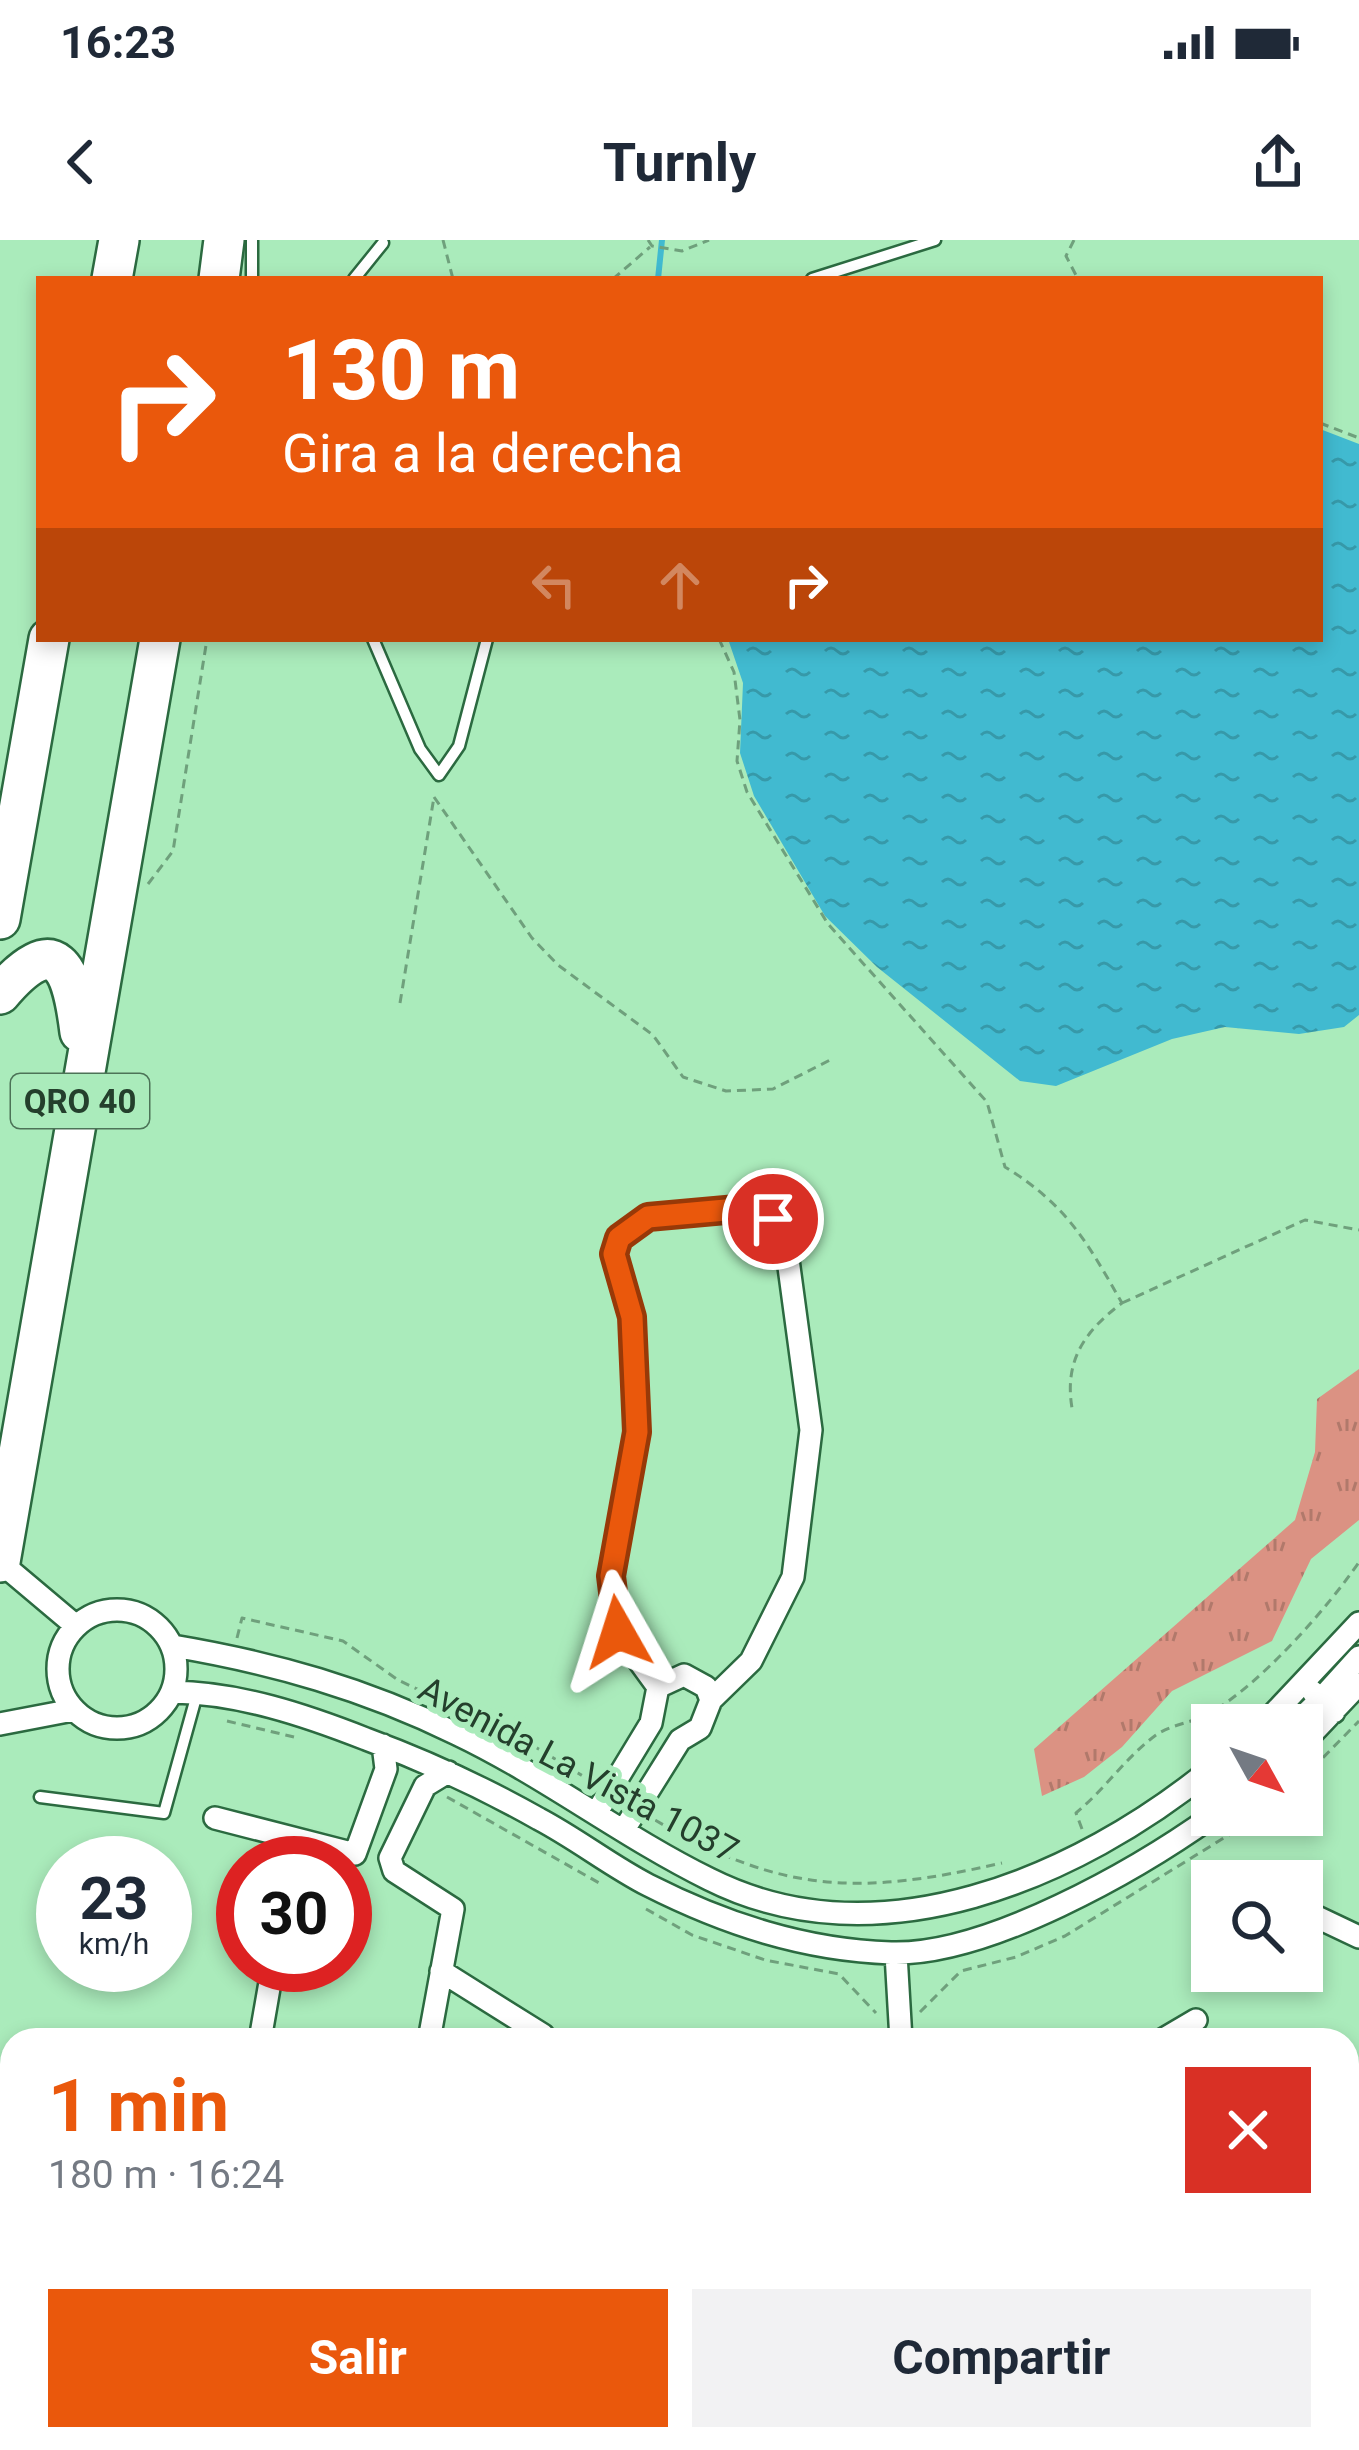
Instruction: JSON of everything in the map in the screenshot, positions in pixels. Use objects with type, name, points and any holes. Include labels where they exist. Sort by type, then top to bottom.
[{"type":"highway","points":[[113,276],[119,240]]},
{"type":"highway","points":[[219,276],[224,240]]},
{"type":"highway","points":[[0,919],[48,642]]},
{"type":"highway","name":"QRO 40","points":[[0,1562],[159,642]]},
{"type":"highway","points":[[0,994],[31,962],[44,959],[68,971],[74,980],[85,1073]]},
{"type":"street","points":[[603,1802],[652,1723],[658,1688],[618,1632],[615,1617],[611,1576],[637,1432],[632,1317],[614,1254],[619,1238],[648,1217],[748,1208],[773,1219],[784,1230],[811,1430],[793,1577],[752,1661],[711,1700]]},
{"type":"street","points":[[0,1562],[76,1626]]},
{"type":"street","points":[[118,1609],[141,1614],[160,1627],[173,1646],[177,1669],[172,1692],[159,1712],[139,1725],[115,1730],[92,1724],[73,1710],[61,1690],[57,1667],[62,1645],[76,1626],[96,1613],[118,1609]]},
{"type":"street","points":[[1318,1704],[1359,1623]]},
{"type":"street","name":"Avenida La Vista 1037","points":[[173,1646],[276,1664],[354,1689],[603,1802],[709,1879],[758,1899],[837,1912],[911,1910],[986,1894],[1051,1870],[1152,1812],[1191,1783]]},
{"type":"street","points":[[1315,1704],[1359,1657]]},
{"type":"street","points":[[266,1706],[276,1664]]},
{"type":"street","points":[[631,1818],[680,1740],[708,1717],[711,1700],[706,1688],[684,1675],[658,1688]]},
{"type":"street","points":[[1309,1704],[1359,1684]]},
{"type":"street","name":"Avenida La Vista 1037","points":[[172,1692],[197,1692],[266,1706],[383,1745],[448,1772],[645,1883],[751,1932],[896,1954],[980,1938],[1063,1904],[1191,1832]]},
{"type":"street","points":[[0,1724],[73,1710]]},
{"type":"street","points":[[364,1836],[386,1769],[383,1745]]},
{"type":"street","points":[[431,2028],[453,1910],[390,1867],[425,1786],[448,1772]]},
{"type":"street","points":[[214,1817],[285,1836]]},
{"type":"street","points":[[1323,1920],[1359,1936]]},
{"type":"street","points":[[896,1954],[901,2028]]},
{"type":"street","points":[[441,1971],[532,2028]]},
{"type":"street","points":[[262,2028],[268,1992]]},
{"type":"street","points":[[1182,2028],[1196,2020]]},
{"type":"lane","points":[[252,240],[252,276]]},
{"type":"lane","points":[[821,276],[935,240]]},
{"type":"lane","points":[[356,276],[383,243]]},
{"type":"lane","points":[[374,642],[420,749],[439,775],[459,746],[486,642]]},
{"type":"lane","points":[[40,1797],[164,1813],[197,1692]]},
{"type":"path","points":[[443,240],[452,276]]},
{"type":"path","points":[[616,276],[650,243],[682,251],[710,240]]},
{"type":"path","points":[[1074,240],[1066,256],[1076,276]]},
{"type":"path","points":[[1323,424],[1359,438]]},
{"type":"path","points":[[114,903],[147,886],[173,851],[207,642]]},
{"type":"path","points":[[720,642],[734,672],[740,720],[737,761],[747,792],[794,871],[828,924],[987,1102],[1005,1167],[1040,1189],[1078,1226],[1122,1303]]},
{"type":"path","points":[[400,1003],[434,796],[532,938],[558,965],[653,1035],[683,1077],[726,1091],[773,1089],[832,1060]]},
{"type":"path","points":[[1072,1408],[1067,1380],[1087,1329],[1122,1303],[1305,1220],[1359,1229]]},
{"type":"path","points":[[1083,1831],[1076,1813],[1107,1788],[1134,1754],[1159,1733],[1207,1715],[1246,1684],[1359,1562]]},
{"type":"path","points":[[232,1656],[242,1618],[343,1641],[398,1680],[519,1737],[603,1802]]},
{"type":"path","points":[[231,1698],[226,1721],[295,1737]]},
{"type":"path","points":[[1323,1758],[1359,1721]]},
{"type":"path","points":[[425,1786],[608,1888]]},
{"type":"path","points":[[631,1818],[754,1867],[818,1884],[910,1884],[1008,1861]]},
{"type":"path","points":[[961,1971],[1016,1958],[1065,1936],[1227,1836]]},
{"type":"path","points":[[629,1900],[692,1935],[764,1960],[830,1970]]},
{"type":"green space","points":[[1359,1369],[1359,1520],[1311,1559],[1272,1641],[1172,1691],[1122,1747],[1084,1777],[1042,1796],[1034,1749],[1295,1520],[1315,1452],[1317,1399]]},
{"type":"water","points":[[1323,430],[1359,444],[1359,1015],[1344,1027],[1299,1034],[1225,1027],[1172,1039],[1056,1086],[1020,1081],[877,967],[825,916],[754,796],[740,753],[743,683],[729,642],[1323,642]]},
{"type":"waterway","points":[[658,276],[662,240]]},
{"type":"route","points":[[618,1632],[611,1576],[637,1432],[632,1317],[614,1254],[619,1238],[632,1224],[648,1217],[748,1208],[773,1219]]}]
